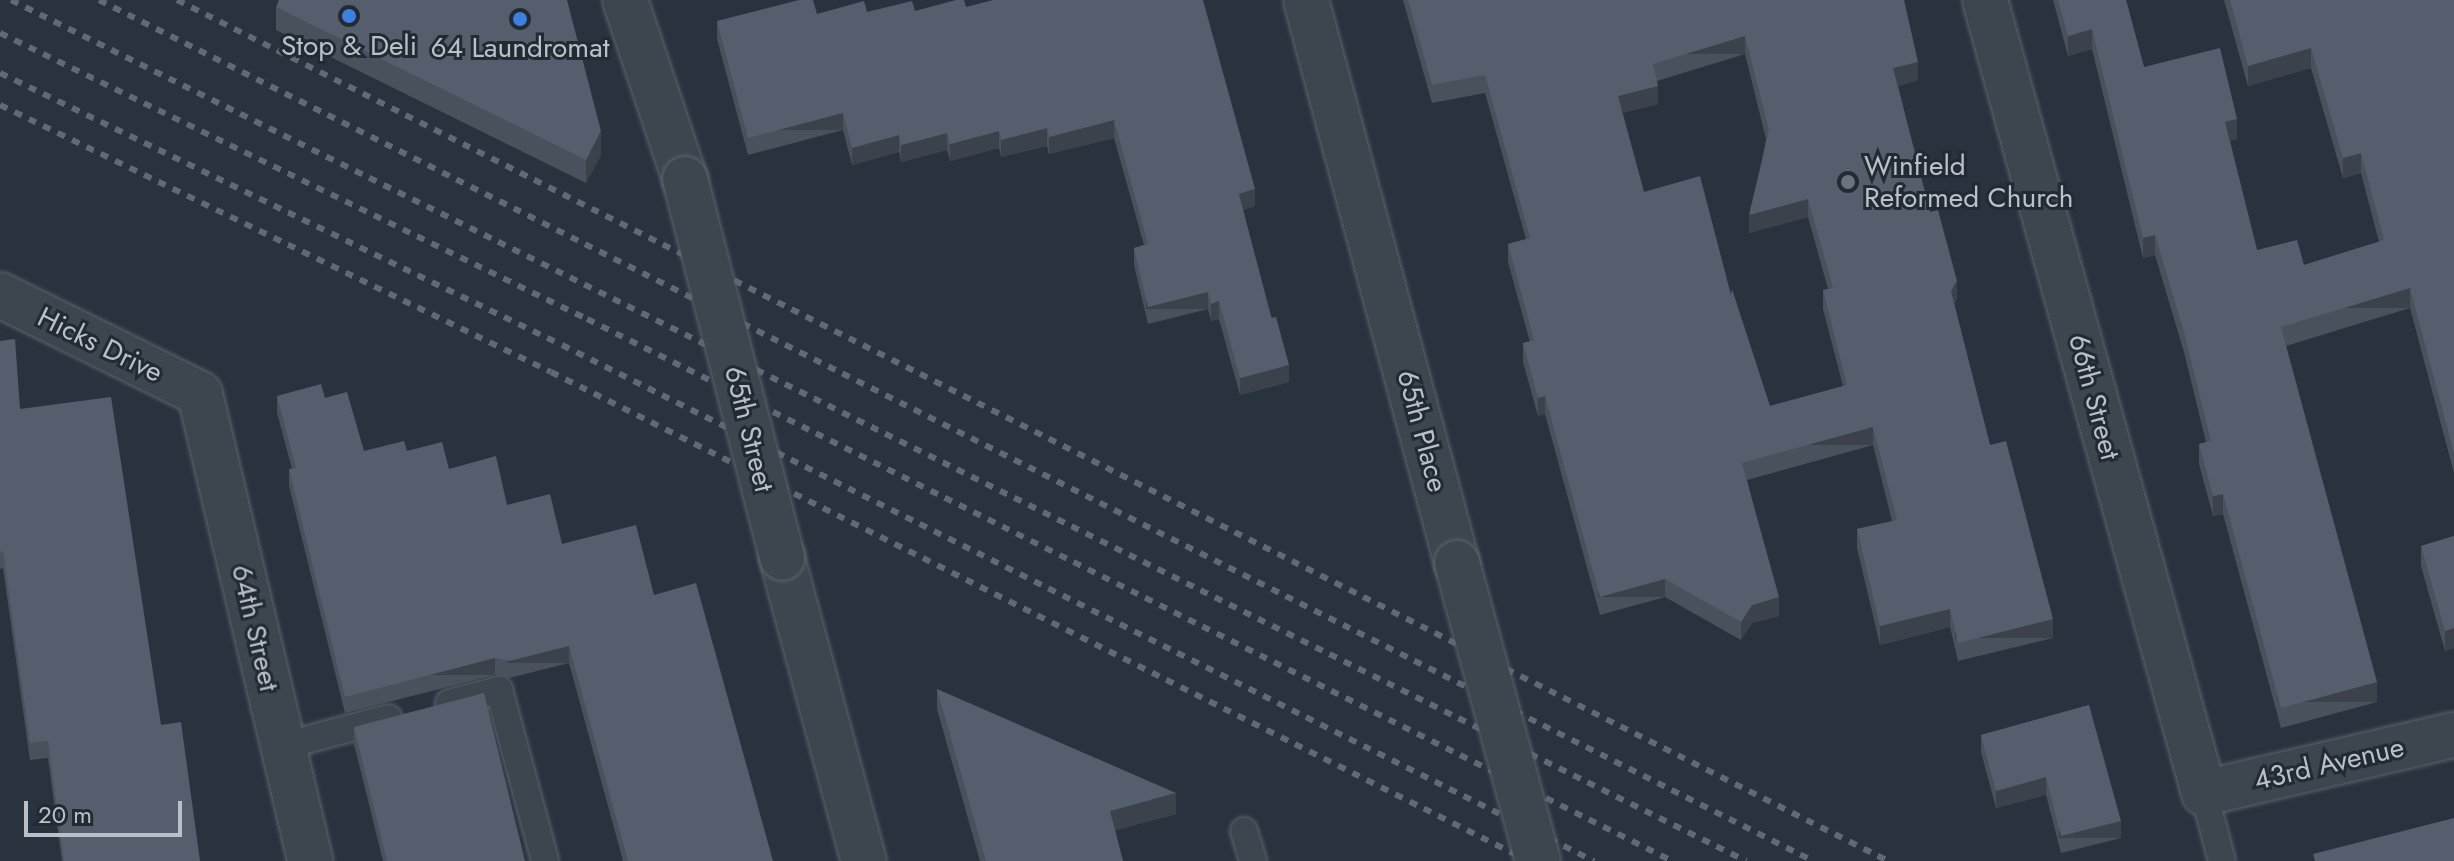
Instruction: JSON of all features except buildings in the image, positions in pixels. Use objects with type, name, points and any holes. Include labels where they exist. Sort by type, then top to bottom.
[{"type":"street","name":"65th Street","points":[[625,0],[685,179],[864,861]]},
{"type":"street","name":"65th Place","points":[[1306,0],[1538,861]]},
{"type":"street","name":"66th Street","points":[[1985,0],[2204,793]]},
{"type":"street","name":"Hicks Drive","points":[[0,295],[200,394]]},
{"type":"street","name":"64th Street","points":[[200,394],[310,861]]},
{"type":"street","name":"43rd Avenue","points":[[2204,793],[2454,735]]},
{"type":"lane","points":[[283,746],[499,690],[545,861]]},
{"type":"lane","points":[[2204,793],[2222,861]]},
{"type":"lane","points":[[1244,831],[1253,861]]},
{"type":"railway","points":[[11,0],[1746,861]]},
{"type":"railway","points":[[99,0],[1813,861]]},
{"type":"railway","points":[[177,0],[1888,861]]},
{"type":"railway","points":[[0,33],[587,319],[1672,861]]},
{"type":"railway","points":[[0,73],[562,345],[1594,861]]},
{"type":"railway","points":[[0,105],[551,372],[1529,861]]},
{"type":"place","name":"Stop & Deli","points":[[349,16]]},
{"type":"place","name":"64 Laundromat","points":[[520,19]]},
{"type":"place","name":"Winfield Reformed Church","points":[[1848,182]]}]
